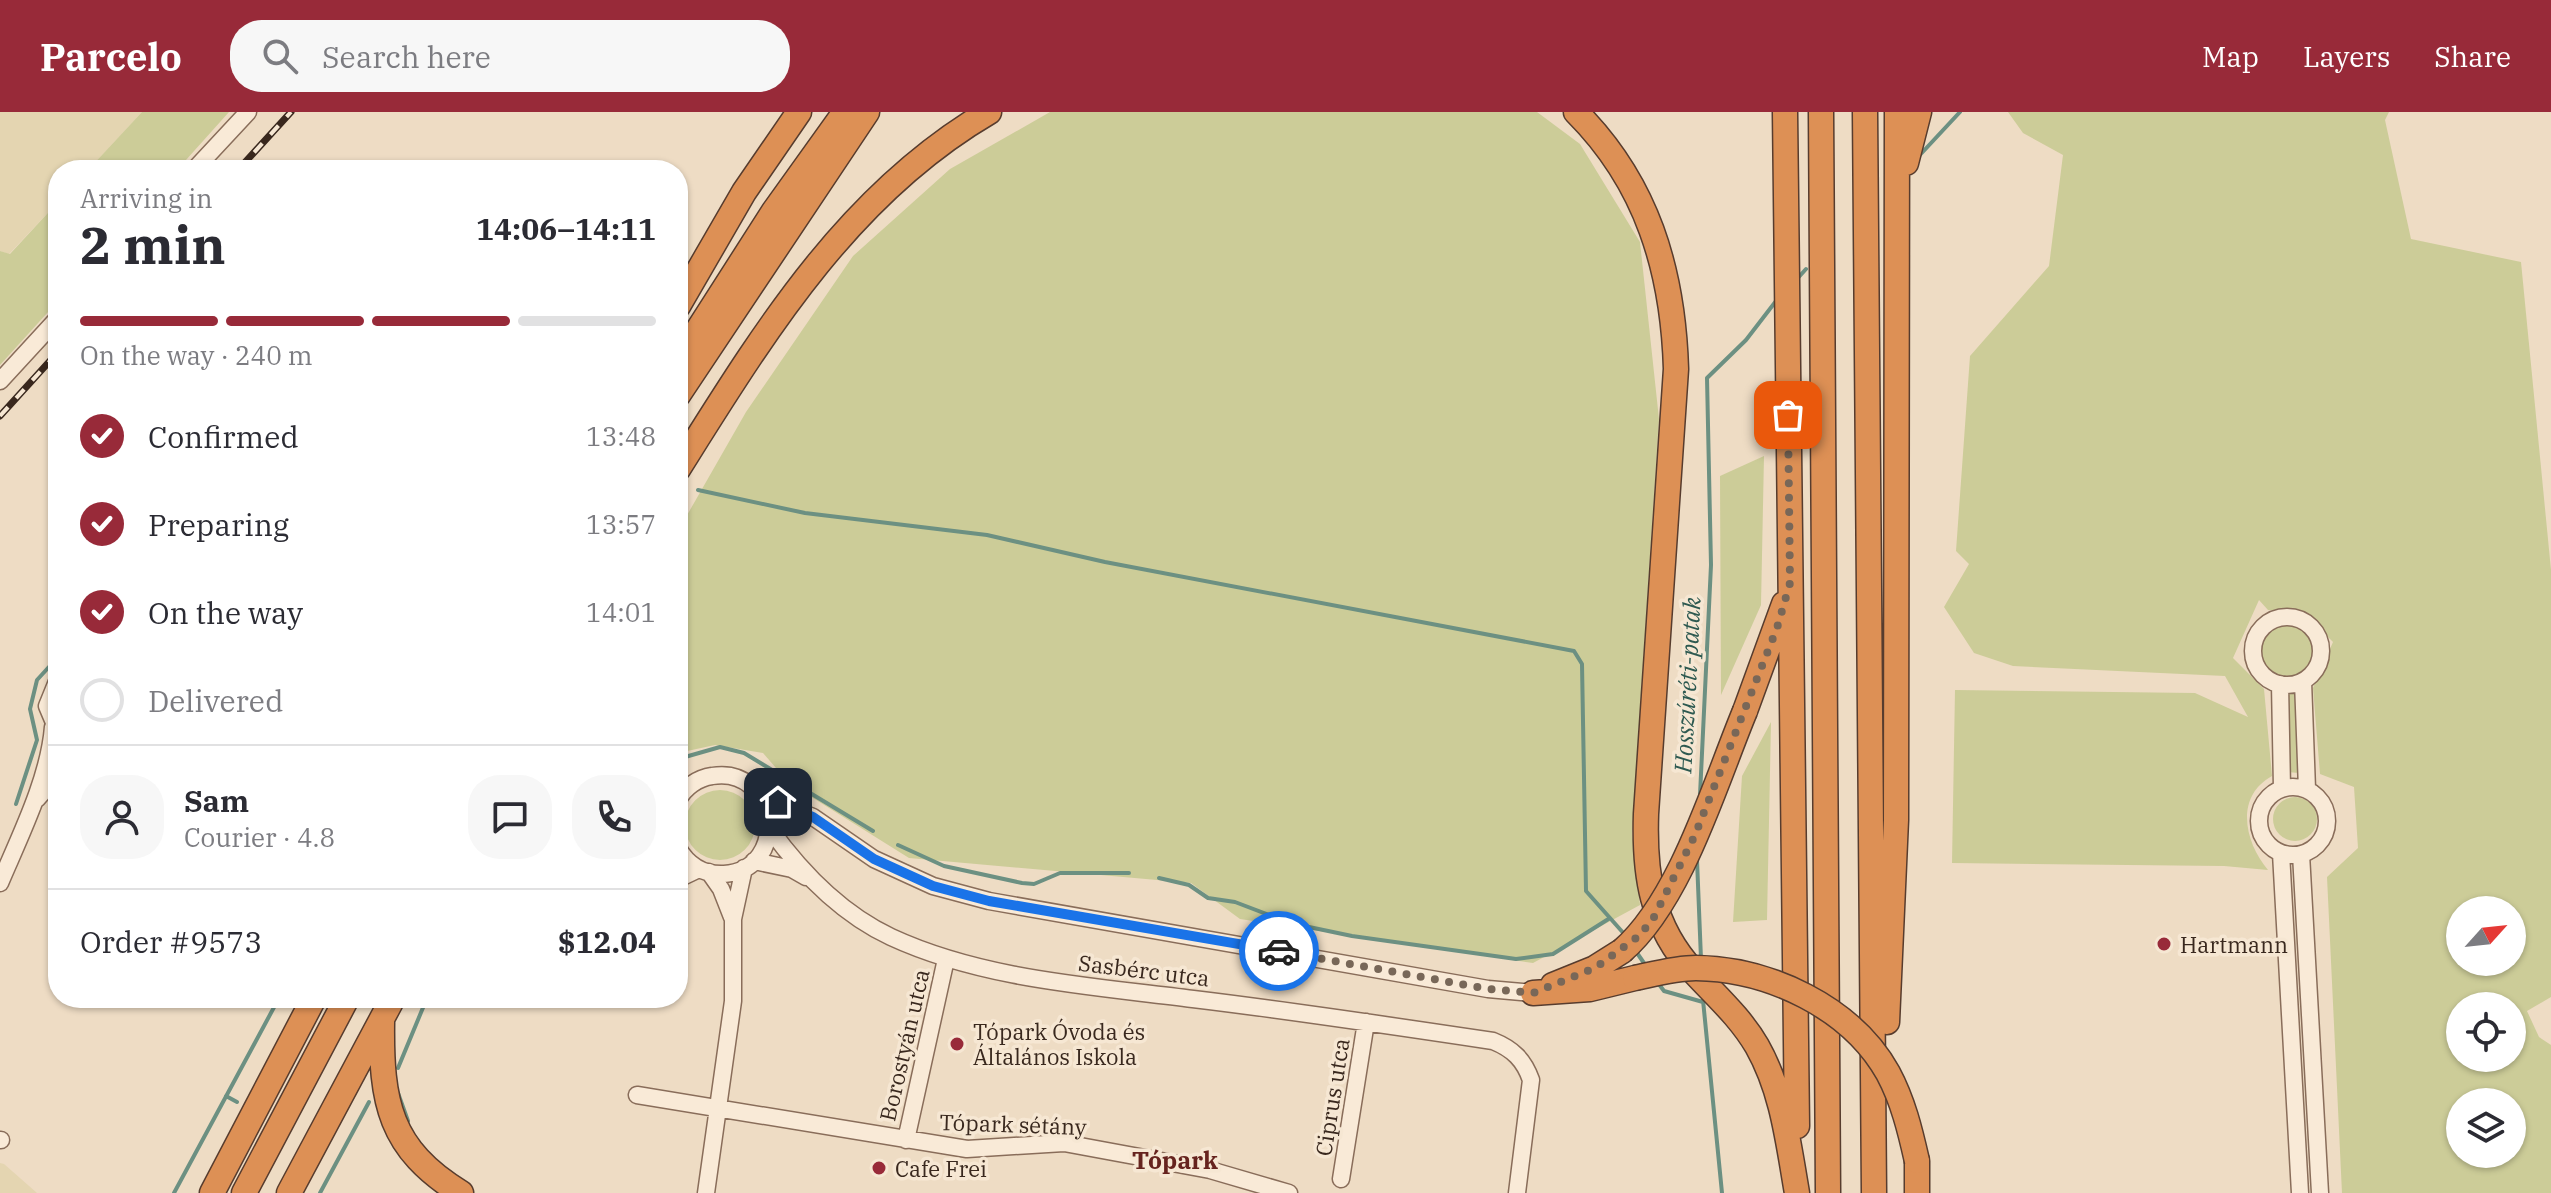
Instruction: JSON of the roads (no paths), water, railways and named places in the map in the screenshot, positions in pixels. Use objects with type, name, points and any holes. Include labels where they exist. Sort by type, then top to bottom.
[{"type":"highway","points":[[688,281],[799,112]]},
{"type":"highway","points":[[688,345],[766,224],[845,112]]},
{"type":"highway","points":[[688,380],[867,112]]},
{"type":"highway","points":[[688,453],[774,318],[836,240],[931,151],[989,112]]},
{"type":"highway","points":[[1576,112],[1610,151],[1641,200],[1664,263],[1674,321],[1676,369],[1645,862],[1658,919],[1677,951],[1726,1002],[1758,1048],[1772,1077],[1782,1105],[1798,1193]]},
{"type":"highway","points":[[1785,112],[1798,1193]]},
{"type":"highway","points":[[1821,112],[1828,1193]]},
{"type":"highway","points":[[1865,112],[1874,1193]]},
{"type":"highway","points":[[1874,1156],[1885,1085],[1896,820],[1894,253],[1897,112]]},
{"type":"highway","points":[[1894,253],[1907,156],[1919,112]]},
{"type":"highway","points":[[1533,993],[1595,968],[1622,951],[1653,919],[1695,835],[1745,711],[1790,583]]},
{"type":"highway","points":[[1533,993],[1590,989],[1691,968],[1744,973],[1799,993],[1842,1020],[1866,1042],[1888,1072],[1901,1101],[1917,1161],[1917,1193]]},
{"type":"highway","points":[[212,1193],[309,1008]]},
{"type":"highway","points":[[244,1193],[342,1008]]},
{"type":"highway","points":[[289,1193],[387,1008]]},
{"type":"highway","points":[[387,1008],[382,1064],[392,1121],[404,1143],[432,1176],[461,1193]]},
{"type":"street","points":[[203,160],[248,112]]},
{"type":"street","points":[[0,381],[48,329]]},
{"type":"street","points":[[2291,617],[2311,627],[2321,647],[2315,671],[2303,681],[2280,684],[2263,675],[2256,665],[2253,646],[2264,626],[2274,619],[2291,617]]},
{"type":"street","points":[[2303,681],[2307,789]]},
{"type":"street","points":[[2280,684],[2282,788]]},
{"type":"street","points":[[0,883],[48,757]]},
{"type":"street","points":[[688,789],[693,783],[723,774],[738,778],[763,797],[813,817],[850,845],[906,875],[989,901],[1488,989],[1533,993]]},
{"type":"street","points":[[33,803],[48,786]]},
{"type":"street","points":[[2282,788],[2307,789],[2322,803],[2328,822],[2316,847],[2301,854],[2281,853],[2267,843],[2259,817],[2264,801],[2282,788]]},
{"type":"street","points":[[706,1193],[733,1001],[733,919],[749,865],[762,852],[770,829],[763,797]]},
{"type":"street","name":"Sasbérc utca","points":[[770,829],[814,882]]},
{"type":"street","points":[[2281,853],[2300,1193]]},
{"type":"street","points":[[2301,854],[2320,1193]]},
{"type":"street","points":[[688,857],[721,889],[733,919]]},
{"type":"street","name":"Sasbérc utca","points":[[688,876],[704,871],[721,874],[749,865],[792,869],[867,923],[946,959],[1051,980],[1493,1041],[1509,1048],[1527,1068],[1531,1080],[1517,1193]]},
{"type":"street","name":"Borostyán utca","points":[[906,1140],[946,959]]},
{"type":"street","name":"Ciprus utca","points":[[1341,1179],[1366,1022]]},
{"type":"street","name":"Tópark sétány","points":[[637,1095],[967,1149],[1064,1143],[1210,1170],[1289,1193]]},
{"type":"street","points":[[696,1193],[707,1171]]},
{"type":"waterway","name":"Hosszúréti-patak","points":[[1918,157],[1960,112]]},
{"type":"waterway","name":"Hosszúréti-patak","points":[[1797,279],[1806,269]]},
{"type":"waterway","name":"Hosszúréti-patak","points":[[1700,795],[1711,565],[1707,378],[1746,340],[1776,301]]},
{"type":"waterway","points":[[698,490],[805,513],[987,535],[1105,562],[1574,651],[1582,664],[1586,891],[1626,936]]},
{"type":"waterway","points":[[16,804],[37,740],[30,709],[37,680],[48,668]]},
{"type":"waterway","points":[[688,756],[720,747],[744,753],[873,831]]},
{"type":"waterway","points":[[898,845],[944,866],[1022,883],[1034,884],[1060,873],[1129,873]]},
{"type":"waterway","name":"Hosszúréti-patak","points":[[1697,860],[1701,959]]},
{"type":"waterway","points":[[1159,878],[1189,885],[1208,898],[1235,902],[1290,923],[1352,936],[1516,959],[1553,954],[1610,918]]},
{"type":"waterway","points":[[1635,950],[1646,966]]},
{"type":"waterway","points":[[1658,983],[1664,991],[1703,1002]]},
{"type":"waterway","name":"Hosszúréti-patak","points":[[1703,1000],[1722,1193]]},
{"type":"waterway","points":[[174,1193],[274,1008]]},
{"type":"waterway","points":[[398,1068],[423,1008]]},
{"type":"waterway","points":[[398,1093],[408,1121]]},
{"type":"waterway","points":[[226,1096],[237,1102]]},
{"type":"waterway","points":[[320,1193],[369,1102]]},
{"type":"railway","points":[[247,160],[291,112]]},
{"type":"railway","points":[[0,416],[48,363]]},
{"type":"place","name":"Hartmann","points":[[2164,944]]},
{"type":"place","name":"Tópark Óvoda és Általános Iskola","points":[[957,1044]]},
{"type":"place","name":"Cafe Frei","points":[[879,1168]]},
{"type":"district","name":"Tópark","points":[[1175,1160]]}]
